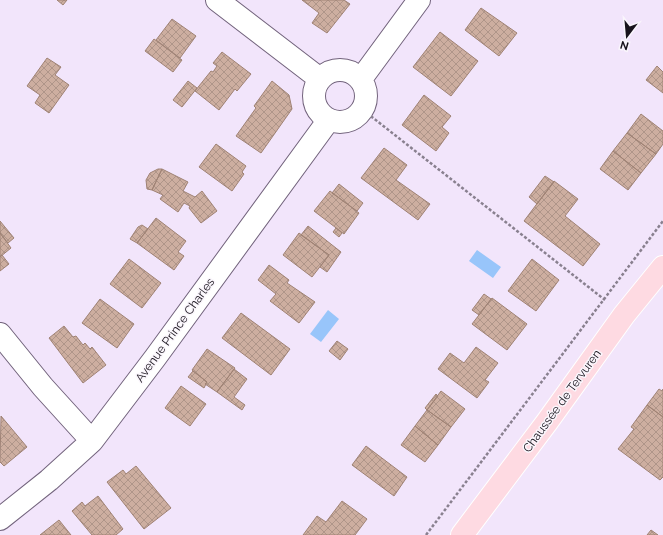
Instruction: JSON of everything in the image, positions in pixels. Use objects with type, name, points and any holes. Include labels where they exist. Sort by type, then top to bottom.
[{"type":"main road","name":"Chaussée de Tervuren","points":[[462,535],[547,422],[624,315],[663,266]]},
{"type":"street","points":[[217,0],[320,79]]},
{"type":"street","points":[[361,79],[419,0]]},
{"type":"street","points":[[335,70],[344,70],[354,73],[361,79],[367,94],[363,110],[358,117],[341,123],[328,121],[319,112],[315,105],[315,88],[320,79],[335,70]]},
{"type":"street","name":"Avenue Prince Charles","points":[[0,519],[49,480],[92,441],[155,358],[328,121]]},
{"type":"street","points":[[0,334],[43,387],[92,441]]},
{"type":"path","points":[[363,110],[624,315]]},
{"type":"path","points":[[426,535],[663,221]]},
{"type":"water","points":[[477,250],[501,267],[493,278],[469,261]]},
{"type":"water","points":[[328,310],[339,319],[321,342],[310,334]]},
{"type":"building","points":[[57,0],[67,0],[63,5]]},
{"type":"building","points":[[302,0],[344,0],[350,4],[327,33],[312,23],[319,13]]},
{"type":"building","points":[[481,8],[517,33],[499,56],[465,30]]},
{"type":"building","points":[[172,19],[196,36],[180,58],[156,40]]},
{"type":"building","points":[[440,32],[478,61],[451,96],[413,67]]},
{"type":"building","points":[[154,39],[182,60],[173,72],[145,51]]},
{"type":"building","points":[[222,52],[251,74],[237,91],[235,89],[219,110],[195,91],[211,71],[213,72],[217,66],[213,63]]},
{"type":"building","points":[[47,58],[61,67],[55,75],[69,85],[49,113],[35,103],[40,95],[27,86]]},
{"type":"building","points":[[657,66],[663,72],[663,93],[646,80]]},
{"type":"building","points":[[188,81],[197,88],[182,107],[173,100]]},
{"type":"building","points":[[272,81],[289,95],[292,109],[261,153],[236,136],[256,108],[254,106]]},
{"type":"building","points":[[424,95],[451,116],[442,127],[449,133],[436,151],[402,125]]},
{"type":"building","points":[[641,114],[663,131],[663,144],[656,154],[627,133]]},
{"type":"building","points":[[627,133],[656,154],[641,173],[613,151]]},
{"type":"building","points":[[216,144],[246,166],[242,172],[244,174],[232,191],[199,167]]},
{"type":"building","points":[[384,148],[407,165],[396,180],[430,204],[418,220],[361,178]]},
{"type":"building","points":[[613,151],[641,173],[628,190],[600,169]]},
{"type":"building","points":[[158,169],[162,169],[152,190],[147,189],[146,180],[150,173]]},
{"type":"building","points":[[162,169],[188,182],[183,191],[195,197],[202,191],[217,211],[201,223],[189,208],[190,206],[184,203],[178,212],[160,199],[163,195],[152,190]]},
{"type":"building","points":[[545,176],[554,182],[537,204],[529,197]]},
{"type":"building","points":[[554,181],[578,199],[565,216],[600,244],[583,266],[524,221]]},
{"type":"building","points":[[339,184],[363,203],[357,211],[332,193]]},
{"type":"building","points":[[330,191],[359,213],[344,234],[314,211]]},
{"type":"building","points":[[156,218],[186,241],[178,252],[184,256],[174,270],[137,243]]},
{"type":"building","points":[[0,221],[14,238],[8,243],[0,233]]},
{"type":"building","points":[[142,225],[148,229],[137,243],[130,239],[138,227]]},
{"type":"building","points":[[308,226],[341,252],[327,272],[320,267],[329,255],[301,235]]},
{"type":"building","points":[[336,228],[342,233],[339,237],[333,232]]},
{"type":"building","points":[[0,233],[11,248],[0,257]]},
{"type":"building","points":[[299,233],[329,255],[312,277],[283,255]]},
{"type":"building","points":[[2,255],[9,264],[0,271],[0,257]]},
{"type":"building","points":[[129,259],[161,283],[142,308],[110,284]]},
{"type":"building","points":[[532,259],[559,280],[536,311],[508,291]]},
{"type":"building","points":[[269,265],[289,280],[287,283],[315,302],[299,323],[270,301],[276,294],[258,280]]},
{"type":"building","points":[[484,294],[491,299],[479,315],[472,310]]},
{"type":"building","points":[[492,298],[527,324],[507,350],[472,324]]},
{"type":"building","points":[[100,299],[134,324],[117,348],[82,323]]},
{"type":"building","points":[[241,313],[290,349],[271,375],[222,338]]},
{"type":"building","points":[[64,326],[73,337],[76,336],[83,345],[85,343],[90,349],[92,347],[106,365],[83,383],[49,338]]},
{"type":"building","points":[[337,341],[348,349],[340,360],[329,351]]},
{"type":"building","points":[[476,347],[498,363],[485,380],[489,382],[477,398],[438,369],[450,353],[464,363]]},
{"type":"building","points":[[207,349],[235,368],[217,392],[205,384],[207,382],[192,370]]},
{"type":"building","points":[[234,369],[247,379],[234,397],[245,405],[242,410],[217,392]]},
{"type":"building","points":[[193,371],[207,382],[204,388],[188,377]]},
{"type":"building","points":[[181,386],[206,404],[190,426],[165,408]]},
{"type":"building","points":[[659,389],[662,391],[663,389],[663,417],[647,405]]},
{"type":"building","points":[[441,391],[465,409],[451,427],[427,410]]},
{"type":"building","points":[[436,394],[438,396],[427,410],[425,408]]},
{"type":"building","points":[[647,405],[663,417],[663,477],[660,480],[618,449],[634,429],[631,427]]},
{"type":"building","points":[[427,410],[451,427],[438,445],[415,426]]},
{"type":"building","points":[[1,416],[27,447],[4,466],[0,462]]},
{"type":"building","points":[[415,426],[438,445],[425,462],[401,445]]},
{"type":"building","points":[[366,446],[407,477],[394,496],[352,465]]},
{"type":"building","points":[[136,466],[171,508],[144,529],[107,482],[123,470],[126,474]]},
{"type":"building","points":[[98,496],[123,529],[116,535],[92,535],[72,511],[82,502],[85,506]]},
{"type":"building","points":[[342,501],[367,519],[355,535],[303,535],[317,516],[326,522]]},
{"type":"building","points":[[59,520],[71,535],[40,535]]},
{"type":"building","points":[[651,530],[658,535],[647,535]]}]
